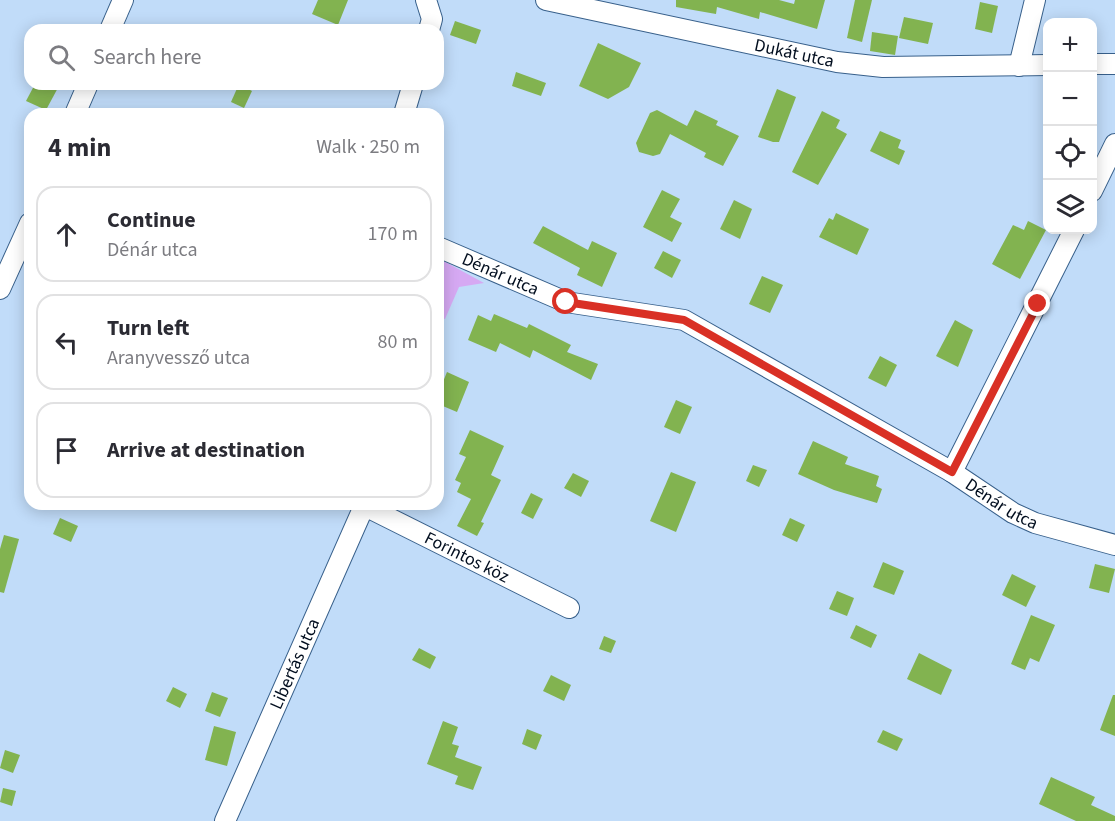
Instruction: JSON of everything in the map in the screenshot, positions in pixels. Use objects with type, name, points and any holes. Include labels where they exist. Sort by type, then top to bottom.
[{"type":"street","points":[[113,24],[123,0]]},
{"type":"street","points":[[426,0],[432,19],[431,24]]},
{"type":"street","name":"Dukát utca","points":[[546,0],[837,62],[883,67],[1043,65]]},
{"type":"street","points":[[1019,66],[1035,0]]},
{"type":"street","points":[[1097,64],[1115,64]]},
{"type":"street","points":[[78,108],[85,90]]},
{"type":"street","points":[[406,108],[411,90]]},
{"type":"street","points":[[1097,181],[1115,144]]},
{"type":"street","points":[[952,472],[1072,234]]},
{"type":"street","points":[[0,289],[24,236]]},
{"type":"street","name":"Dénár utca","points":[[444,250],[566,302],[684,320],[952,472],[1013,513],[1035,524],[1115,545]]},
{"type":"street","name":"Libertás utca","points":[[225,821],[363,510]]},
{"type":"street","name":"Forintos köz","points":[[375,510],[569,608]]},
{"type":"shaded area","points":[[444,261],[484,283],[459,287],[445,319]]},
{"type":"building","points":[[318,0],[348,0],[338,24],[312,14]]},
{"type":"building","points":[[676,0],[779,0],[794,4],[795,0],[825,0],[817,29],[760,12],[759,19],[717,7],[716,14],[676,7]]},
{"type":"building","points":[[855,0],[872,0],[862,42],[847,38]]},
{"type":"building","points":[[980,2],[998,6],[992,33],[975,29]]},
{"type":"building","points":[[904,17],[933,23],[928,44],[899,38]]},
{"type":"building","points":[[455,21],[481,30],[476,44],[450,35]]},
{"type":"building","points":[[872,32],[898,36],[895,55],[870,51]]},
{"type":"building","points":[[598,43],[641,63],[629,87],[608,99],[579,86]]},
{"type":"building","points":[[516,72],[546,83],[541,96],[512,86]]},
{"type":"building","points":[[777,89],[796,97],[779,142],[773,142],[758,137]]},
{"type":"building","points":[[32,90],[57,90],[47,108],[26,101]]},
{"type":"building","points":[[236,90],[252,91],[244,108],[231,102]]},
{"type":"building","points":[[657,110],[687,126],[695,110],[718,121],[716,125],[739,136],[723,166],[704,157],[706,153],[670,134],[660,154],[653,156],[639,152],[636,143],[650,113]]},
{"type":"building","points":[[822,111],[840,120],[836,128],[847,134],[818,185],[792,172]]},
{"type":"building","points":[[880,131],[901,140],[898,148],[905,151],[899,165],[870,151]]},
{"type":"building","points":[[662,190],[680,199],[670,217],[682,223],[672,242],[643,227]]},
{"type":"building","points":[[734,200],[752,209],[740,239],[720,229]]},
{"type":"building","points":[[836,213],[869,229],[857,255],[819,237],[829,218],[833,220]]},
{"type":"building","points":[[1028,221],[1043,228],[1044,234],[1020,279],[992,264],[1013,225],[1024,230]]},
{"type":"building","points":[[543,226],[588,250],[592,241],[617,253],[602,287],[577,275],[580,268],[533,243]]},
{"type":"building","points":[[663,251],[681,260],[672,278],[654,268]]},
{"type":"building","points":[[762,276],[783,285],[770,313],[749,304]]},
{"type":"building","points":[[494,314],[527,328],[529,324],[571,345],[567,352],[598,364],[591,380],[533,350],[530,358],[500,343],[496,352],[468,340],[478,315],[491,321]]},
{"type":"building","points":[[955,320],[973,330],[958,367],[936,356]]},
{"type":"building","points":[[880,356],[897,365],[886,387],[868,378]]},
{"type":"building","points":[[447,372],[469,382],[457,412],[444,407],[444,379]]},
{"type":"building","points":[[676,400],[692,407],[680,434],[664,427]]},
{"type":"building","points":[[470,430],[504,446],[491,475],[501,480],[481,522],[484,523],[477,536],[457,526],[471,499],[457,492],[461,483],[455,480],[466,457],[459,454]]},
{"type":"building","points":[[813,441],[848,457],[845,464],[879,476],[876,486],[882,489],[877,503],[834,490],[798,474]]},
{"type":"building","points":[[753,465],[767,470],[759,487],[746,481]]},
{"type":"building","points":[[671,472],[696,482],[676,532],[650,521]]},
{"type":"building","points":[[573,473],[589,481],[581,497],[564,488]]},
{"type":"building","points":[[531,493],[543,499],[533,519],[521,513]]},
{"type":"building","points":[[60,518],[78,526],[71,542],[53,534]]},
{"type":"building","points":[[790,518],[805,525],[797,542],[782,535]]},
{"type":"building","points":[[4,535],[19,539],[4,593],[0,592],[0,549]]},
{"type":"building","points":[[883,562],[904,571],[894,595],[873,587]]},
{"type":"building","points":[[1095,564],[1115,569],[1109,593],[1089,588]]},
{"type":"building","points":[[1012,574],[1036,586],[1026,607],[1002,595]]},
{"type":"building","points":[[837,591],[854,598],[847,616],[829,609]]},
{"type":"building","points":[[1031,615],[1055,625],[1039,662],[1030,658],[1025,670],[1011,664]]},
{"type":"building","points":[[856,625],[877,635],[871,648],[850,638]]},
{"type":"building","points":[[604,636],[616,641],[611,653],[599,649]]},
{"type":"building","points":[[419,648],[436,657],[430,669],[412,660]]},
{"type":"building","points":[[919,653],[952,670],[941,695],[907,679]]},
{"type":"building","points":[[551,675],[571,685],[564,701],[543,691]]},
{"type":"building","points":[[173,687],[187,694],[180,708],[166,701]]},
{"type":"building","points":[[212,692],[228,698],[220,717],[205,711]]},
{"type":"building","points":[[1113,695],[1115,695],[1115,736],[1100,730]]},
{"type":"building","points":[[443,721],[458,727],[452,744],[459,746],[455,757],[482,767],[473,790],[455,784],[458,776],[427,764]]},
{"type":"building","points":[[214,726],[236,732],[227,766],[205,760]]},
{"type":"building","points":[[527,729],[542,735],[536,750],[522,744]]},
{"type":"building","points":[[883,730],[903,739],[897,751],[877,742]]},
{"type":"building","points":[[5,750],[20,755],[13,773],[0,768]]},
{"type":"building","points":[[1051,777],[1095,797],[1091,805],[1115,816],[1115,821],[1076,821],[1039,804]]},
{"type":"building","points":[[3,788],[16,791],[12,806],[0,802]]},
{"type":"route","points":[[566,302],[684,320],[952,472],[1038,304]]}]
